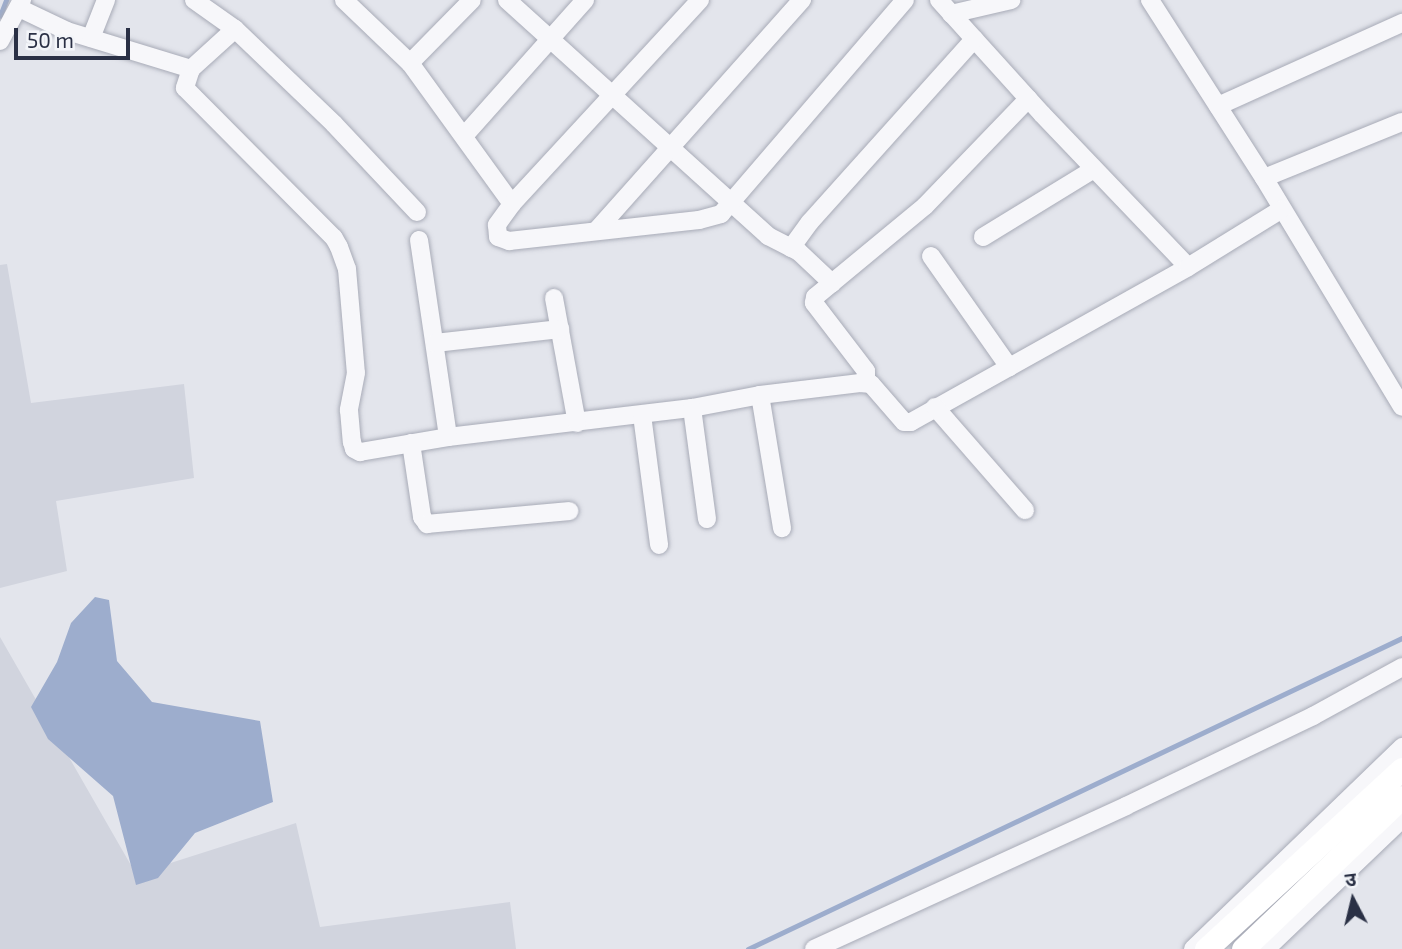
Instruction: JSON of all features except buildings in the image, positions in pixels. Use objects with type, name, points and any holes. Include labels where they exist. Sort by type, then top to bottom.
[{"type":"main road","points":[[1206,949],[1402,768]]},
{"type":"main road","points":[[1243,949],[1402,797]]},
{"type":"street","points":[[90,38],[106,0]]},
{"type":"street","points":[[194,0],[235,29],[334,124],[417,212]]},
{"type":"street","points":[[344,0],[410,63],[512,204]]},
{"type":"street","points":[[410,63],[472,0]]},
{"type":"street","points":[[507,0],[768,236],[791,248],[832,283]]},
{"type":"street","points":[[464,136],[585,0]]},
{"type":"street","points":[[701,0],[512,204],[497,225],[496,233],[503,240],[715,217],[905,0]]},
{"type":"street","points":[[596,231],[802,0]]},
{"type":"street","points":[[939,0],[1028,99],[1188,267]]},
{"type":"street","points":[[951,14],[1011,0]]},
{"type":"street","points":[[1150,0],[1264,178],[1402,407]]},
{"type":"street","points":[[2,33],[20,4],[44,22],[191,69]]},
{"type":"street","points":[[1219,106],[1402,23]]},
{"type":"street","points":[[235,29],[191,69],[185,82],[188,94],[334,238],[344,257],[356,373],[349,410],[354,449],[359,452],[448,437],[642,415],[760,395],[866,383],[875,387],[904,422],[915,421],[935,407],[1188,267],[1282,209]]},
{"type":"street","points":[[791,248],[819,212],[974,39]]},
{"type":"street","points":[[866,383],[866,371],[814,303],[815,297],[925,206],[1028,99]]},
{"type":"street","points":[[1264,178],[1402,122]]},
{"type":"street","points":[[984,237],[1094,169]]},
{"type":"street","points":[[419,240],[448,437]]},
{"type":"street","points":[[931,256],[1009,367]]},
{"type":"street","points":[[554,298],[578,423]]},
{"type":"street","points":[[435,343],[560,329]]},
{"type":"street","points":[[760,395],[782,528]]},
{"type":"street","points":[[935,407],[1025,510]]},
{"type":"street","points":[[692,408],[706,519]]},
{"type":"street","points":[[642,415],[659,545]]},
{"type":"street","points":[[411,443],[422,517],[427,524],[569,511]]},
{"type":"street","points":[[814,949],[1126,806],[1313,716],[1402,667]]},
{"type":"street","points":[[1193,949],[1402,747]]},
{"type":"street","points":[[1266,949],[1402,819]]},
{"type":"shaded area","points":[[7,264],[31,403],[184,384],[194,478],[56,501],[67,571],[0,588],[0,265]]},
{"type":"shaded area","points":[[0,637],[136,874],[296,823],[320,927],[510,902],[516,949],[0,949]]},
{"type":"water","points":[[95,597],[109,600],[117,661],[152,702],[260,721],[273,802],[195,833],[158,878],[136,885],[113,796],[48,739],[31,707],[57,662],[71,623]]},
{"type":"waterway","points":[[0,16],[6,0]]},
{"type":"waterway","points":[[748,949],[1402,638]]}]
